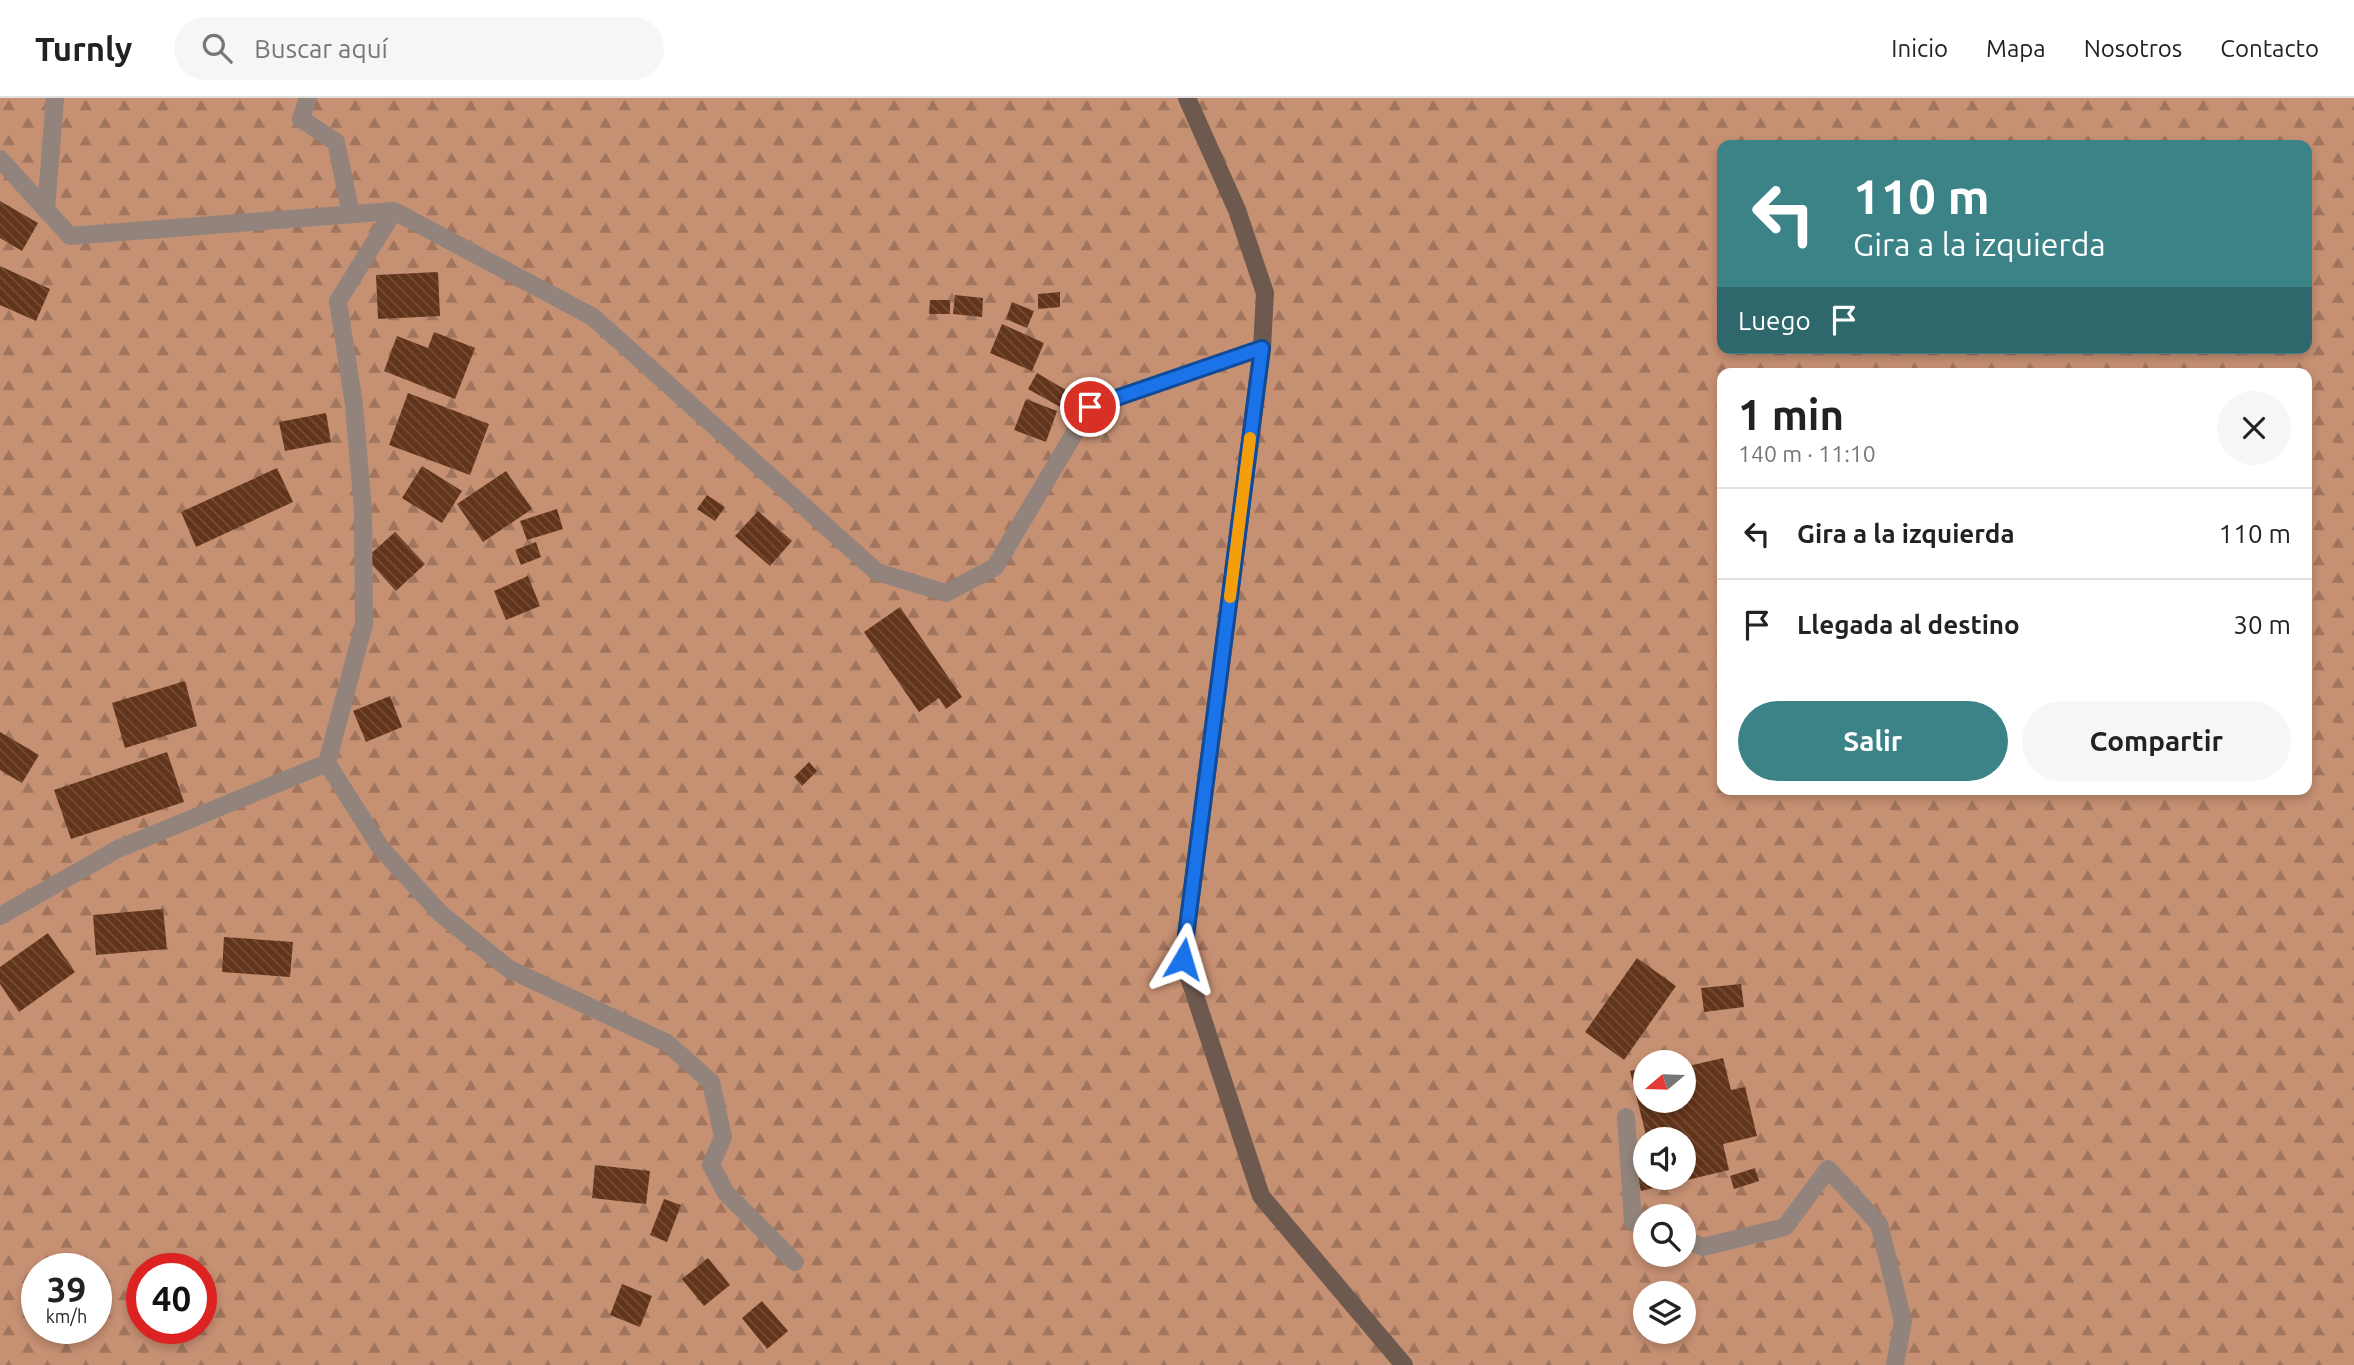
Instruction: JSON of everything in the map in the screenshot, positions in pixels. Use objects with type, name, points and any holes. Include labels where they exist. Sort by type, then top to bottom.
[{"type":"street","points":[[46,209],[55,98]]},
{"type":"street","points":[[308,98],[300,119],[336,142],[351,214]]},
{"type":"street","points":[[1187,98],[1237,210],[1265,293],[1262,348],[1183,959],[1261,1196],[1404,1365]]},
{"type":"street","points":[[0,159],[71,236],[394,211],[593,317],[877,572],[946,593],[995,567],[1090,407],[1262,348]]},
{"type":"street","points":[[394,211],[338,301],[354,405],[363,510],[364,624],[327,763],[380,847],[439,913],[509,969],[667,1043],[711,1082],[723,1137],[711,1165],[726,1193],[794,1262]]},
{"type":"street","points":[[0,916],[118,849],[327,763]]},
{"type":"street","points":[[1626,1117],[1633,1222]]},
{"type":"street","points":[[1696,1244],[1703,1247],[1785,1227],[1828,1169],[1879,1223],[1903,1321],[1895,1365]]},
{"type":"green space","points":[[0,98],[2354,98],[2354,1365],[0,1365]]},
{"type":"building","points":[[0,201],[38,223],[22,251],[0,238]]},
{"type":"building","points":[[0,266],[50,289],[36,321],[0,305]]},
{"type":"building","points":[[438,272],[440,316],[378,319],[376,275]]},
{"type":"building","points":[[1060,292],[1060,307],[1038,309],[1038,294]]},
{"type":"building","points":[[955,295],[983,298],[982,317],[953,314]]},
{"type":"building","points":[[930,300],[950,300],[950,314],[929,314]]},
{"type":"building","points":[[1012,302],[1034,311],[1027,328],[1006,319]]},
{"type":"building","points":[[1002,324],[1044,343],[1032,371],[990,353]]},
{"type":"building","points":[[434,332],[475,348],[455,399],[384,371],[397,336],[428,348]]},
{"type":"building","points":[[1037,373],[1071,393],[1062,408],[1028,389]]},
{"type":"building","points":[[408,393],[489,424],[470,475],[389,445]]},
{"type":"building","points":[[1026,399],[1057,411],[1046,442],[1014,430]]},
{"type":"building","points":[[326,413],[331,442],[285,451],[279,422]]},
{"type":"building","points":[[422,466],[462,491],[442,523],[402,498]]},
{"type":"building","points":[[277,468],[293,502],[196,547],[181,512]]},
{"type":"building","points":[[506,471],[532,509],[483,542],[457,504]]},
{"type":"building","points":[[707,495],[725,507],[715,521],[697,509]]},
{"type":"building","points":[[557,509],[563,529],[527,540],[520,521]]},
{"type":"building","points":[[758,511],[792,541],[770,566],[735,536]]},
{"type":"building","points":[[395,532],[425,564],[396,591],[366,558]]},
{"type":"building","points":[[536,542],[541,557],[521,565],[515,550]]},
{"type":"building","points":[[528,576],[540,606],[506,620],[494,591]]},
{"type":"building","points":[[900,607],[962,697],[946,709],[939,698],[919,712],[864,632]]},
{"type":"building","points":[[185,681],[197,726],[125,748],[112,703]]},
{"type":"building","points":[[390,696],[402,727],[366,742],[353,711]]},
{"type":"building","points":[[0,732],[39,755],[22,783],[0,770]]},
{"type":"building","points":[[167,752],[184,802],[71,839],[54,790]]},
{"type":"building","points":[[809,762],[817,771],[802,786],[794,777]]},
{"type":"building","points":[[163,909],[167,949],[96,955],[93,915]]},
{"type":"building","points":[[48,933],[75,972],[19,1012],[0,984],[0,967]]},
{"type":"building","points":[[224,937],[293,942],[290,977],[222,972]]},
{"type":"building","points":[[1637,958],[1676,986],[1624,1060],[1585,1032]]},
{"type":"building","points":[[1741,984],[1744,1007],[1704,1012],[1701,988]]},
{"type":"building","points":[[1723,1058],[1731,1090],[1745,1087],[1757,1136],[1723,1144],[1729,1170],[1696,1178],[1696,1127],[1644,1127],[1640,1113],[1696,1113],[1696,1064]]},
{"type":"building","points":[[595,1165],[650,1171],[646,1204],[592,1198]]},
{"type":"building","points":[[1755,1168],[1759,1181],[1734,1189],[1730,1176]]},
{"type":"building","points":[[664,1199],[681,1205],[667,1242],[650,1235]]},
{"type":"building","points":[[708,1258],[730,1285],[704,1306],[682,1279]]},
{"type":"building","points":[[622,1284],[652,1296],[640,1327],[610,1315]]},
{"type":"building","points":[[762,1301],[788,1331],[767,1349],[742,1318]]},
{"type":"slow traffic","points":[[1230,597],[1250,438]]},
{"type":"route","points":[[1090,407],[1262,348],[1183,959]]}]
